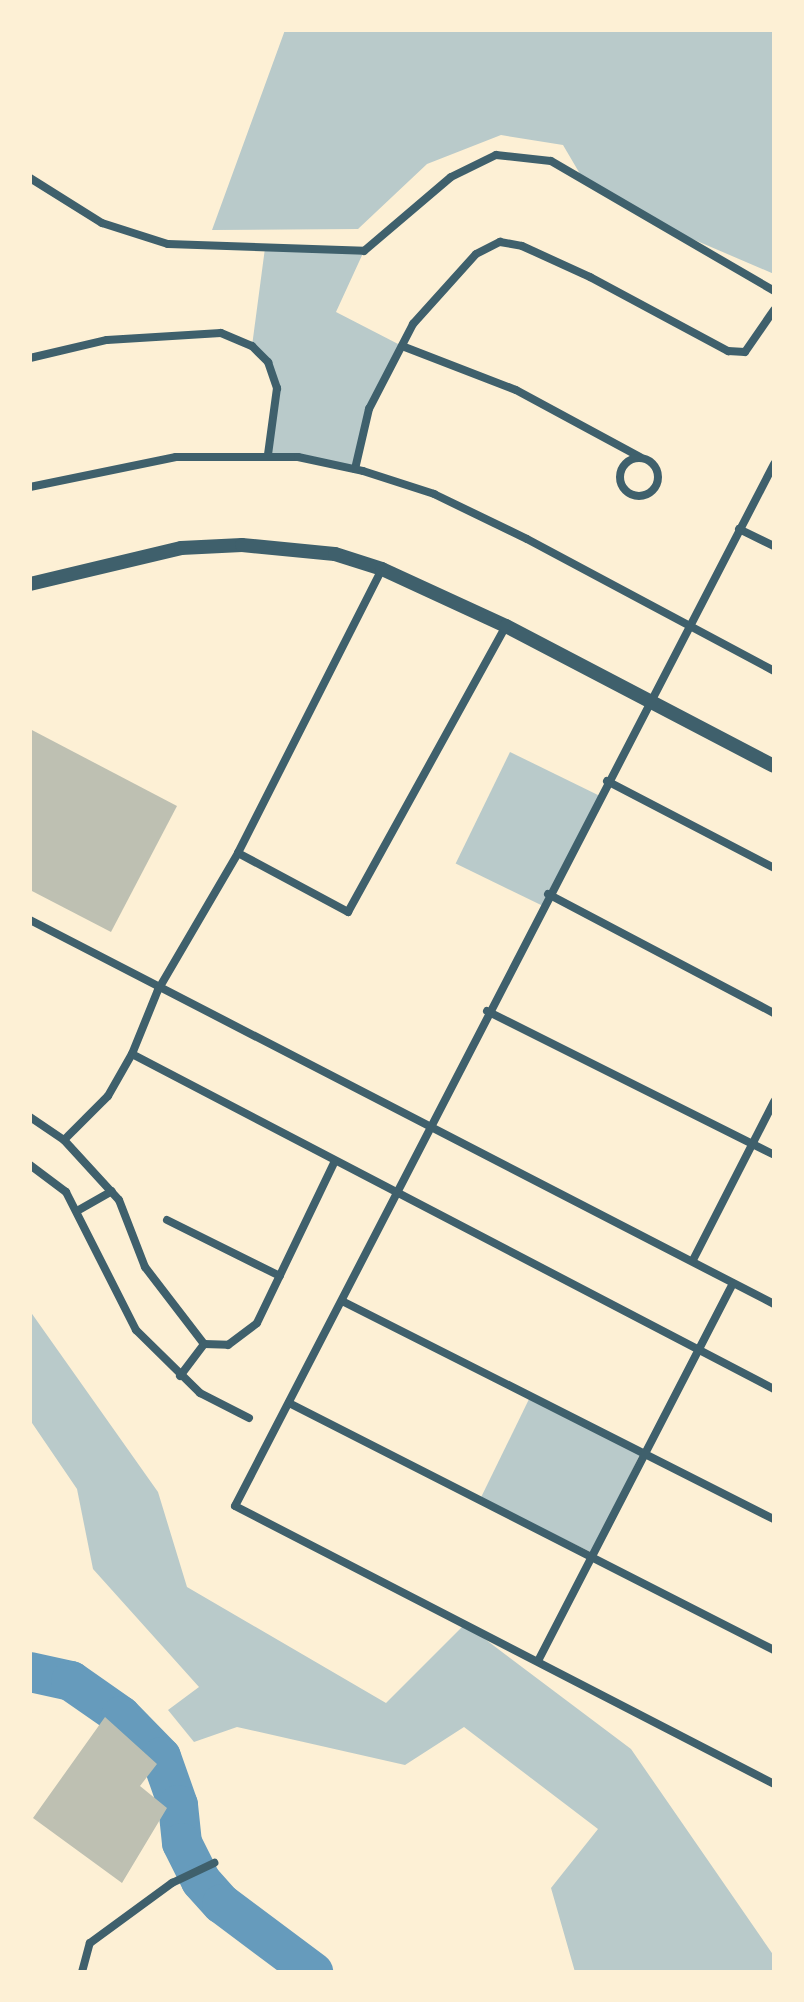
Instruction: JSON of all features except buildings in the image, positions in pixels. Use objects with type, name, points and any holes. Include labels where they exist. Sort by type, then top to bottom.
[{"type":"street","points":[[30,178],[102,223],[168,244],[364,251],[451,177],[496,155],[551,161],[774,291]]},
{"type":"street","points":[[355,469],[369,409],[413,324],[476,254],[500,242],[522,246],[590,277],[728,351],[745,352],[774,310]]},
{"type":"street","points":[[30,358],[107,340],[221,333],[252,346],[268,362],[277,388],[268,455]]},
{"type":"street","points":[[402,346],[516,390],[640,457],[657,468],[658,483],[637,497],[625,490],[619,476],[625,463],[640,457]]},
{"type":"street","points":[[30,487],[176,457],[268,455],[355,469],[434,494],[774,671]]},
{"type":"street","points":[[774,464],[487,1011],[235,1506],[774,1784]]},
{"type":"street","points":[[739,529],[774,546]]},
{"type":"street","points":[[30,584],[181,548],[242,545],[335,554],[382,569],[506,626],[774,766]]},
{"type":"street","points":[[64,1140],[108,1096],[132,1054],[158,990],[238,853],[382,569]]},
{"type":"street","points":[[238,853],[348,912],[506,626]]},
{"type":"street","points":[[607,781],[774,868]]},
{"type":"street","points":[[548,894],[774,1013]]},
{"type":"street","points":[[30,920],[158,990],[693,1260],[774,1304]]},
{"type":"street","points":[[487,1011],[774,1155]]},
{"type":"street","points":[[132,1054],[334,1163],[774,1389]]},
{"type":"street","points":[[693,1260],[774,1102]]},
{"type":"street","points":[[30,1117],[64,1140],[112,1191],[145,1267],[204,1344]]},
{"type":"street","points":[[204,1344],[228,1345],[257,1323],[334,1163]]},
{"type":"street","points":[[30,1165],[66,1192],[136,1330],[200,1393],[249,1418]]},
{"type":"street","points":[[77,1211],[112,1191]]},
{"type":"street","points":[[167,1220],[280,1276]]},
{"type":"street","points":[[538,1661],[642,1450],[733,1283]]},
{"type":"street","points":[[342,1301],[774,1519]]},
{"type":"street","points":[[180,1376],[204,1344]]},
{"type":"street","points":[[289,1403],[774,1650]]},
{"type":"street","points":[[82,1972],[90,1943],[172,1883],[214,1863]]},
{"type":"shaded area","points":[[285,30],[774,30],[774,274],[669,229],[583,179],[563,145],[501,135],[427,164],[358,229],[212,230]]},
{"type":"shaded area","points":[[265,248],[364,251],[336,312],[402,346],[374,397],[355,469],[268,455],[276,397],[268,362],[252,346]]},
{"type":"shaded area","points":[[510,752],[599,795],[545,907],[456,863]]},
{"type":"shaded area","points":[[30,1311],[158,1492],[187,1587],[386,1703],[465,1624],[631,1749],[774,1956],[774,1972],[575,1972],[551,1888],[598,1829],[464,1727],[405,1765],[237,1727],[194,1742],[168,1710],[199,1687],[93,1569],[77,1489],[30,1420]]},
{"type":"shaded area","points":[[531,1395],[642,1449],[592,1553],[481,1498]]},
{"type":"waterway","points":[[30,1672],[71,1681],[121,1716],[161,1757],[178,1805],[182,1843],[201,1881],[222,1904],[313,1972]]}]
